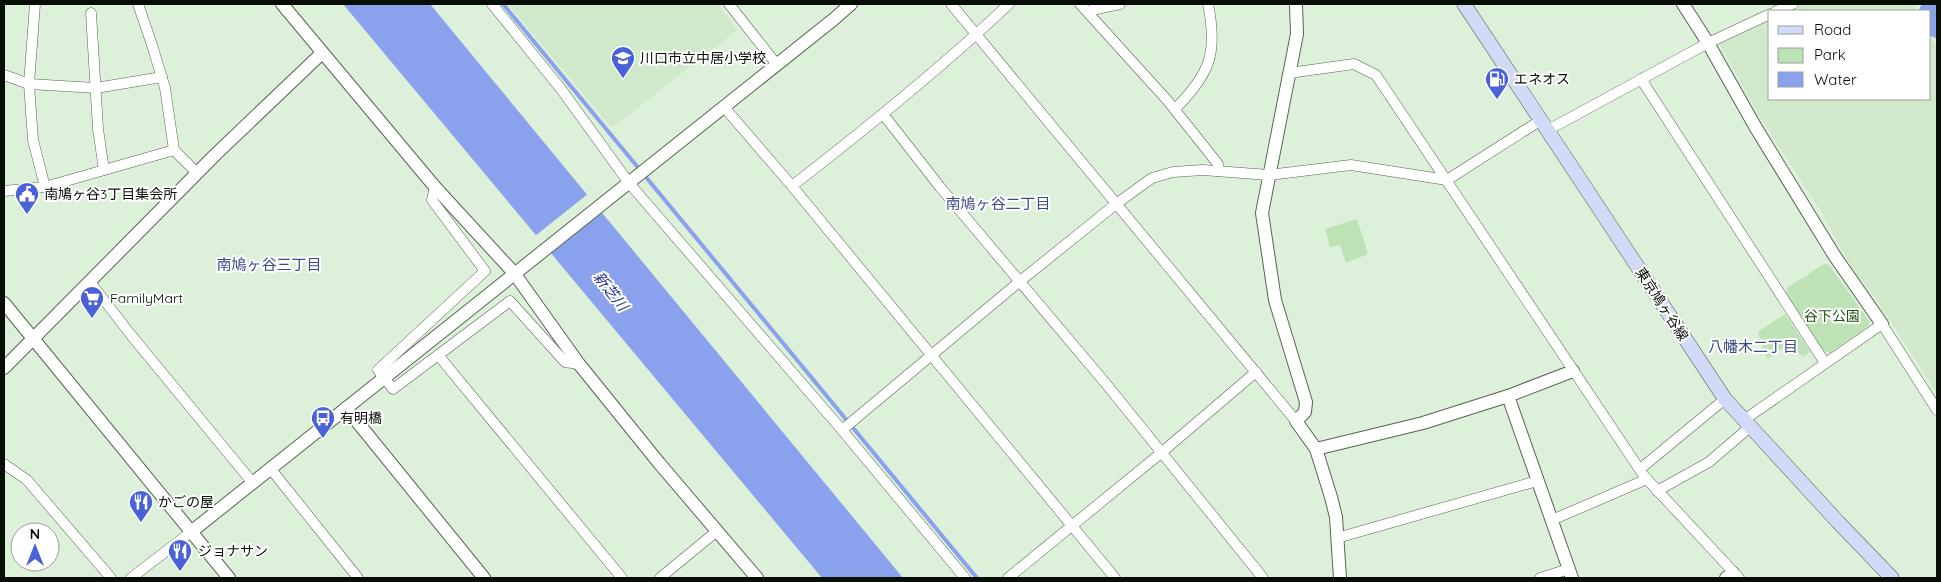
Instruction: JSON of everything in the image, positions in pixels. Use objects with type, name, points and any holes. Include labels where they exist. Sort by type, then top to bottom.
[{"type":"main road","name":"東京鳩ヶ谷線","points":[[1464,4],[1725,399],[1892,578]]},
{"type":"street","points":[[34,4],[29,84],[33,140],[45,186]]},
{"type":"street","points":[[138,4],[162,77],[174,150],[197,174]]},
{"type":"street","points":[[282,4],[435,187],[517,271],[578,364],[756,578]]},
{"type":"street","points":[[492,4],[561,89],[625,186],[842,430],[965,578]]},
{"type":"street","points":[[729,4],[777,65]]},
{"type":"street","points":[[131,578],[777,65],[851,4]]},
{"type":"street","points":[[950,4],[1256,372],[1316,449],[1336,517],[1340,578]]},
{"type":"street","points":[[792,186],[883,114],[976,35],[1009,4]]},
{"type":"street","points":[[1084,8],[1120,4]]},
{"type":"street","points":[[1175,109],[1190,94],[1207,68],[1212,48],[1211,18],[1208,4]]},
{"type":"street","points":[[1296,4],[1298,26],[1262,213],[1275,300],[1307,407],[1306,412],[1296,421]]},
{"type":"street","points":[[1683,4],[1834,255],[1882,324],[1937,410]]},
{"type":"street","points":[[1778,10],[1793,4]]},
{"type":"street","points":[[1084,8],[1175,109],[1218,164],[1218,171]]},
{"type":"street","points":[[91,13],[98,129],[104,170]]},
{"type":"street","points":[[842,430],[1019,282],[1143,183],[1164,174],[1202,170],[1269,175],[1350,165],[1447,180],[1544,125],[1768,15]]},
{"type":"street","points":[[4,368],[197,174],[322,53]]},
{"type":"street","points":[[1289,73],[1354,64],[1376,75],[1647,480],[1733,576]]},
{"type":"street","points":[[4,75],[29,84],[96,88],[162,77]]},
{"type":"street","points":[[1641,79],[1825,363]]},
{"type":"street","points":[[724,106],[1115,578]]},
{"type":"street","points":[[883,114],[940,187],[1263,578]]},
{"type":"street","points":[[4,190],[45,186],[174,150]]},
{"type":"street","points":[[435,187],[432,200],[486,271],[378,370],[383,378],[392,389],[510,301],[565,362],[578,364]]},
{"type":"street","points":[[90,282],[252,482]]},
{"type":"street","points":[[4,303],[229,578]]},
{"type":"street","points":[[1657,491],[1708,462],[1747,424],[1825,363],[1882,324]]},
{"type":"street","points":[[438,355],[622,578]]},
{"type":"street","points":[[1008,578],[1161,453],[1256,372]]},
{"type":"street","points":[[1316,449],[1423,423],[1508,396],[1573,372]]},
{"type":"street","points":[[1508,396],[1570,574],[1540,578]]},
{"type":"street","points":[[1640,469],[1725,399]]},
{"type":"street","points":[[346,408],[484,578]]},
{"type":"street","points":[[4,464],[27,480],[111,578]]},
{"type":"street","points":[[270,468],[358,578]]},
{"type":"street","points":[[1552,520],[1647,480]]},
{"type":"street","points":[[1337,538],[1537,481]]},
{"type":"street","points":[[660,578],[717,531]]},
{"type":"shaded area","name":"川口市立中居小学校","points":[[508,4],[717,4],[737,30],[612,128]]},
{"type":"shaded area","points":[[1803,4],[1913,4],[1916,10],[1789,10]]},
{"type":"shaded area","points":[[1768,20],[1768,100],[1931,100],[1931,36],[1937,48],[1937,393],[1874,296],[1854,271],[1820,210],[1758,114],[1719,43]]},
{"type":"green space","points":[[1357,219],[1368,254],[1346,263],[1340,245],[1330,247],[1325,229]]},
{"type":"green space","name":"谷下公園","points":[[1824,264],[1829,265],[1869,321],[1869,325],[1830,353],[1824,352],[1786,294],[1787,288]]},
{"type":"green space","points":[[1785,314],[1810,352],[1803,357],[1789,344],[1767,359],[1758,332]]},
{"type":"water","name":"新芝川","points":[[343,4],[430,4],[903,578],[822,578]]},
{"type":"pier","points":[[589,193],[604,211],[550,254],[535,236]]},
{"type":"waterway","points":[[503,4],[977,578]]},
{"type":"waterway","points":[[1931,14],[1937,27]]},
{"type":"place","name":"川口市立中居小学校","points":[[623,79]]},
{"type":"place","name":"エネオス","points":[[1497,100]]},
{"type":"place","name":"南鳩ヶ谷3丁目集会所","points":[[27,215]]},
{"type":"place","name":"FamilyMart","points":[[92,319]]},
{"type":"place","name":"有明橋","points":[[323,439]]},
{"type":"place","name":"かごの屋","points":[[141,523]]},
{"type":"place","name":"ジョナサン","points":[[180,572]]},
{"type":"district","name":"南鳩ヶ谷二丁目","points":[[998,203]]},
{"type":"district","name":"南鳩ヶ谷三丁目","points":[[269,264]]},
{"type":"district","name":"八幡木二丁目","points":[[1753,346]]}]
